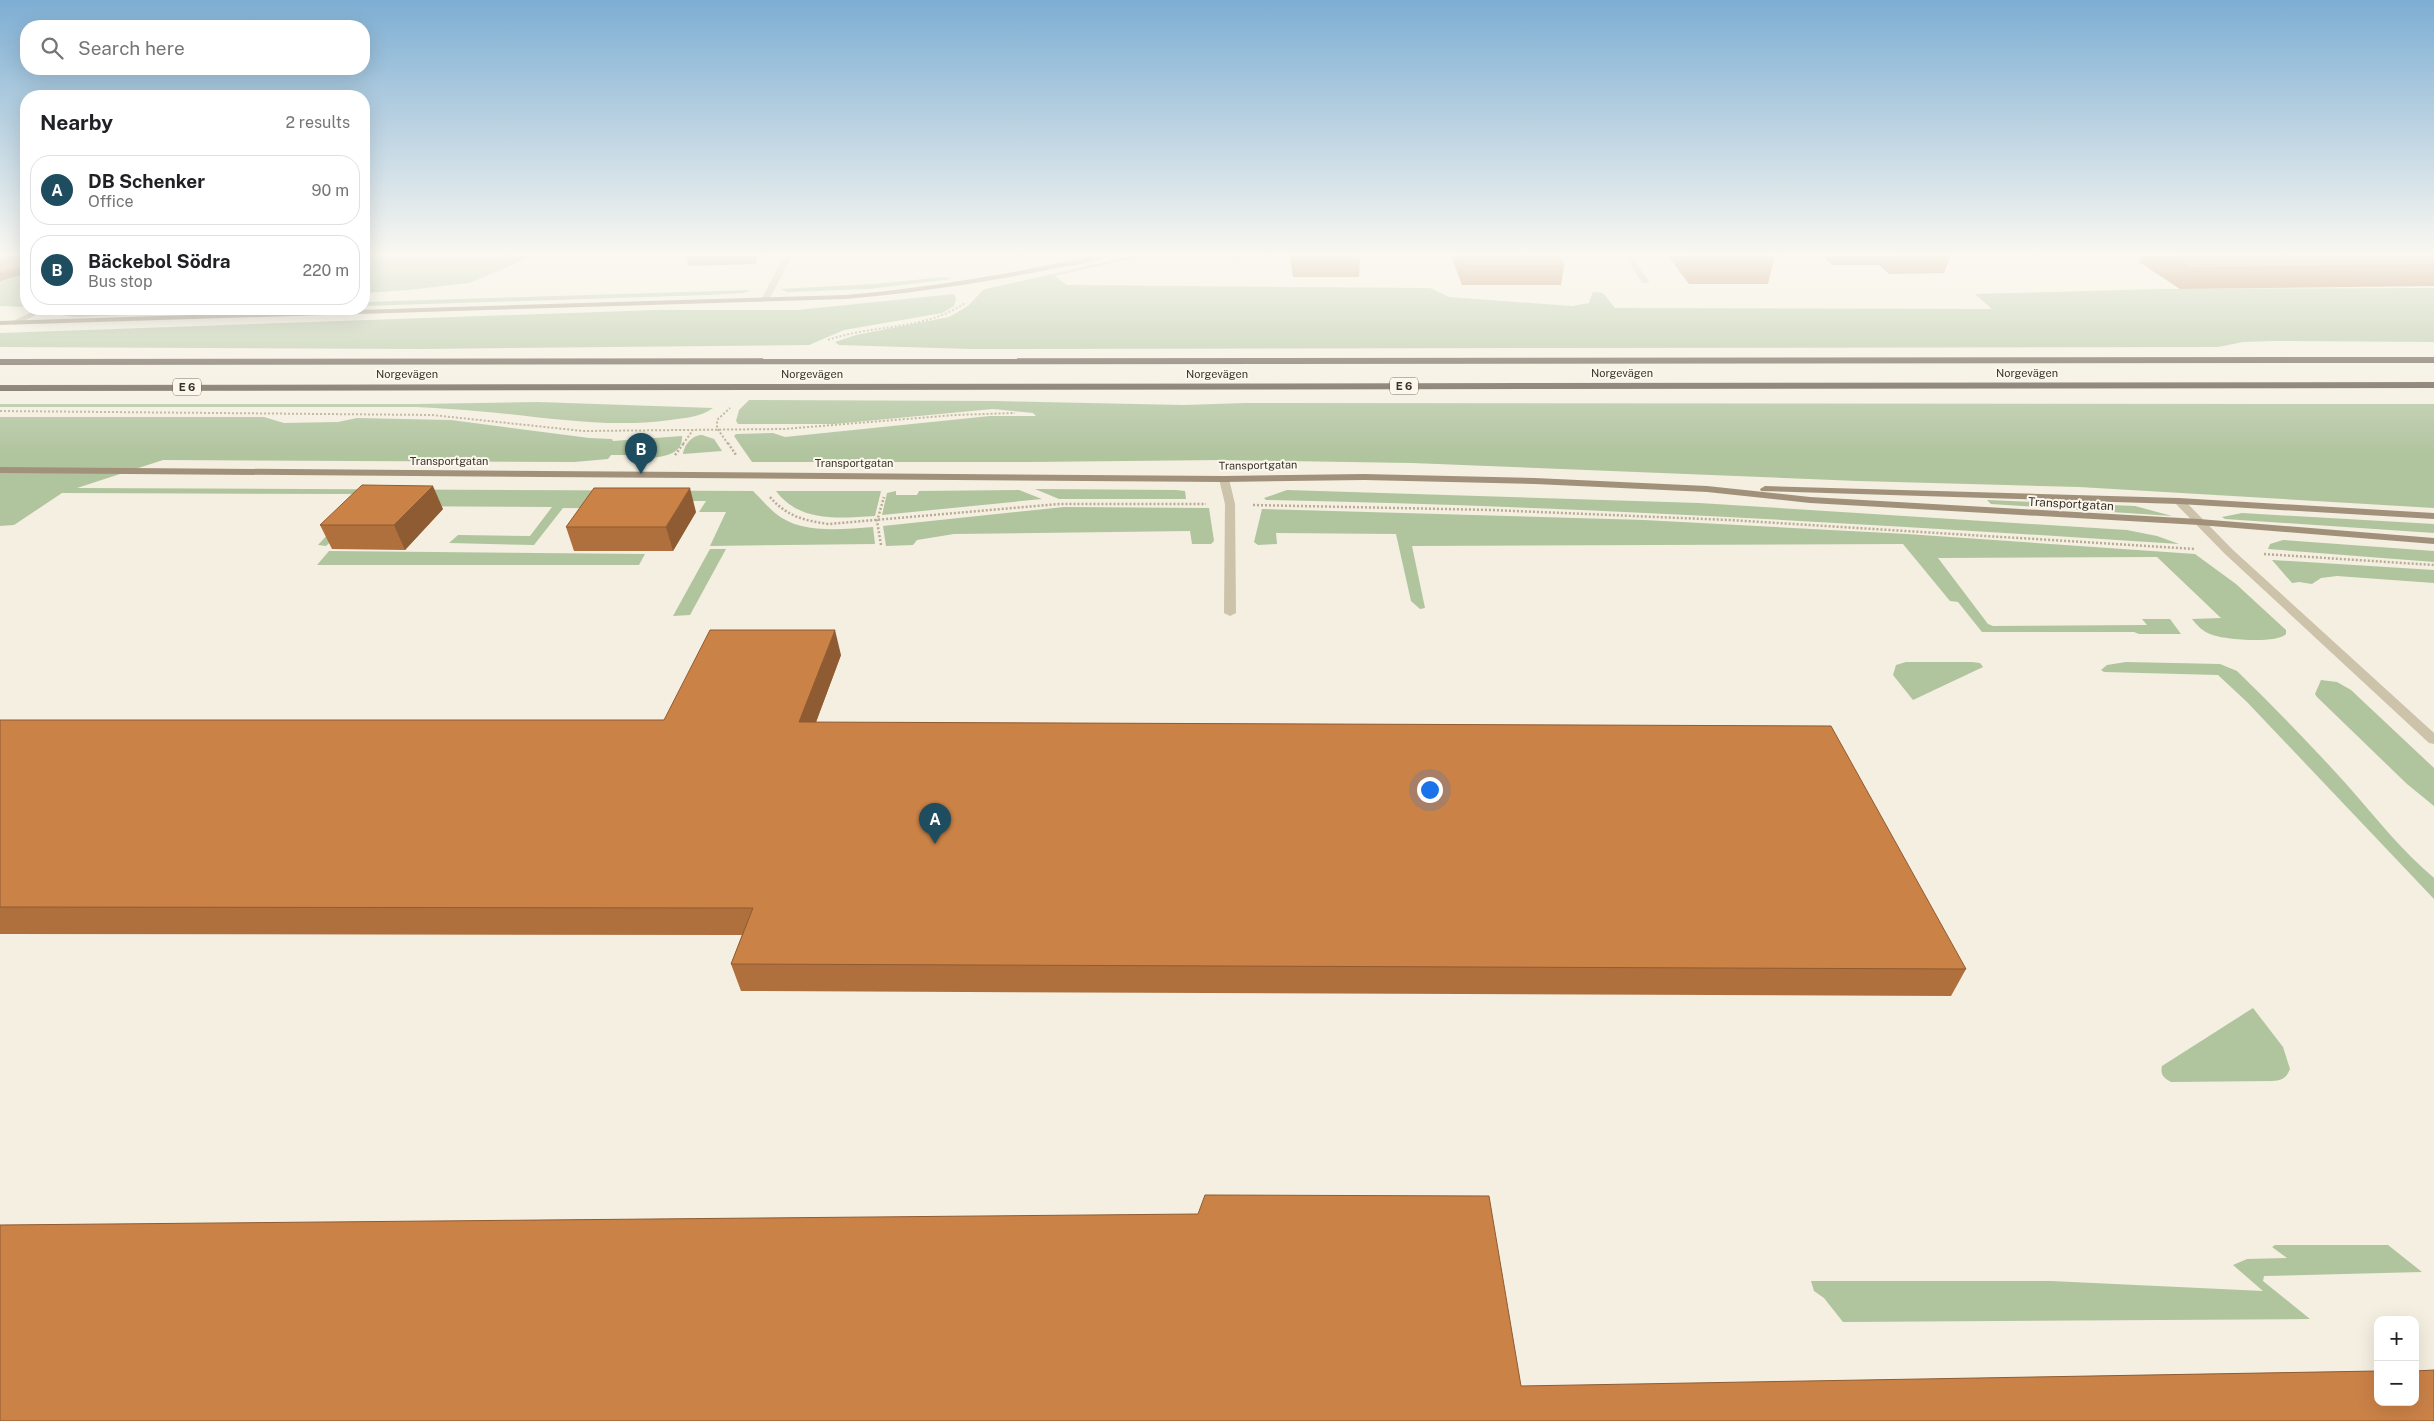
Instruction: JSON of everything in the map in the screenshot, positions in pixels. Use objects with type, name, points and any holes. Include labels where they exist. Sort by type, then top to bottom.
[{"type":"highway","name":"Norgevägen","points":[[0,362],[2434,360]]},
{"type":"highway","name":"Norgevägen","points":[[0,388],[2434,386]]},
{"type":"street","points":[[0,323],[65,322]]},
{"type":"street","name":"Transportgatan","points":[[0,470],[1224,478],[1364,476],[1707,489],[1802,488],[2179,501],[2434,516]]},
{"type":"street","name":"Transportgatan","points":[[1707,489],[1810,500],[2199,522],[2434,541]]},
{"type":"lane","points":[[12,324],[16,322]]},
{"type":"lane","points":[[1224,478],[1230,504],[1230,613]]},
{"type":"lane","points":[[2179,501],[2228,552],[2434,740]]},
{"type":"path","points":[[825,341],[857,330],[906,322]]},
{"type":"path","points":[[733,406],[718,420],[717,428],[740,460]]},
{"type":"path","points":[[0,411],[432,415],[583,431],[812,428],[955,414],[1014,413]]},
{"type":"path","points":[[670,462],[694,429]]},
{"type":"path","points":[[768,494],[776,505],[786,512],[813,522],[842,524],[1077,503],[1230,504],[1492,510],[1729,520],[2434,566]]},
{"type":"path","points":[[882,545],[877,521],[884,496]]},
{"type":"green space","points":[[304,322],[888,322],[844,330],[809,345],[422,349],[0,347],[0,333]]},
{"type":"green space","points":[[922,322],[2434,322],[2434,342],[2272,341],[2243,342],[2218,347],[970,349],[839,345],[835,342],[856,335]]},
{"type":"green space","points":[[749,400],[994,401],[1184,405],[1245,403],[2434,404],[2434,508],[2079,487],[1858,481],[1412,463],[1220,460],[752,462],[734,436],[736,434],[773,433],[785,437],[990,416],[1036,416],[1033,413],[993,409],[834,424],[738,424],[736,421],[739,410]]},
{"type":"green space","points":[[538,402],[713,408],[687,418],[621,423],[573,421],[468,410],[416,407],[0,407],[0,404],[417,404]]},
{"type":"green space","points":[[0,417],[264,417],[284,423],[338,422],[357,418],[451,420],[589,438],[612,439],[613,441],[682,436],[681,444],[677,450],[662,456],[629,459],[631,455],[611,455],[608,459],[574,462],[163,460],[77,488],[753,491],[775,513],[797,525],[822,529],[873,527],[875,544],[710,546],[726,512],[699,512],[706,501],[672,501],[667,509],[563,508],[534,545],[449,543],[458,535],[530,536],[552,507],[367,506],[326,546],[318,545],[365,494],[62,493],[14,525],[0,526]]},
{"type":"green space","points":[[698,435],[714,439],[722,451],[683,454],[689,441]]},
{"type":"green space","points":[[1035,489],[1176,490],[1185,491],[1186,499],[1059,499]]},
{"type":"green space","points":[[1019,490],[1042,499],[882,515],[887,493],[896,491],[896,495],[917,495],[919,491]]},
{"type":"green space","points":[[1287,490],[1699,503],[2127,530],[2157,536],[2179,544],[1609,511],[1266,500],[1264,498]]},
{"type":"green space","points":[[776,491],[881,491],[875,516],[834,517],[808,514],[797,509]]},
{"type":"green space","points":[[1987,500],[2135,506],[2172,516],[1991,504]]},
{"type":"green space","points":[[1064,507],[1209,508],[1214,541],[1211,544],[1192,544],[1190,531],[954,534],[917,540],[913,545],[886,546],[883,526]]},
{"type":"green space","points":[[1262,509],[1644,520],[1907,534],[2195,554],[2236,584],[2286,630],[2286,634],[2272,639],[2250,640],[2210,634],[2198,626],[2192,619],[2221,618],[2157,557],[1938,558],[1988,624],[1993,626],[2147,625],[2142,619],[2170,619],[2181,634],[2139,634],[2134,632],[1982,632],[1958,602],[1950,601],[1903,544],[1412,546],[1425,608],[1420,609],[1411,601],[1396,534],[1276,533],[1277,544],[1258,545],[1254,542]]},
{"type":"green space","points":[[2242,513],[2434,524],[2434,533],[2225,519],[2222,517]]},
{"type":"green space","points":[[2283,540],[2434,551],[2434,562],[2268,549],[2270,544]]},
{"type":"green space","points":[[710,549],[726,549],[690,615],[673,616]]},
{"type":"green space","points":[[329,551],[645,554],[639,565],[317,565]]},
{"type":"green space","points":[[2272,560],[2434,570],[2434,583],[2337,576],[2321,578],[2312,584],[2292,583]]},
{"type":"green space","points":[[1906,662],[1972,662],[1980,663],[1983,667],[1913,700],[1893,675],[1896,665]]},
{"type":"green space","points":[[2126,662],[2220,664],[2237,671],[2280,713],[2400,845],[2434,878],[2434,899],[2247,702],[2218,675],[2104,672],[2101,670],[2107,665]]},
{"type":"green space","points":[[2321,680],[2337,682],[2351,690],[2434,768],[2434,806],[2407,784],[2317,697],[2315,694]]},
{"type":"green space","points":[[2253,1008],[2283,1047],[2290,1069],[2285,1077],[2272,1081],[2171,1082],[2163,1076],[2162,1066]]},
{"type":"green space","points":[[2275,1245],[2388,1245],[2422,1272],[2264,1276],[2263,1281],[2310,1319],[1843,1322],[1824,1298],[1814,1291],[1811,1281],[2051,1281],[2263,1291],[2233,1265],[2247,1259],[2287,1258],[2272,1247]]},
{"type":"building","points":[[362,485],[433,486],[394,525],[320,525]]},
{"type":"building","points":[[594,488],[690,488],[666,527],[566,527]]},
{"type":"building","points":[[710,630],[835,630],[799,722],[1831,726],[1966,969],[731,964],[753,908],[0,907],[0,720],[664,720]]},
{"type":"building","points":[[1205,1195],[1489,1196],[1521,1386],[2374,1371],[2374,1406],[2419,1406],[2419,1371],[2434,1370],[2434,1421],[0,1421],[0,1225],[1198,1214]]},
{"type":"place","name":"Bäckebol Södra","points":[[641,474]]},
{"type":"place","name":"DB Schenker","points":[[935,844]]}]
